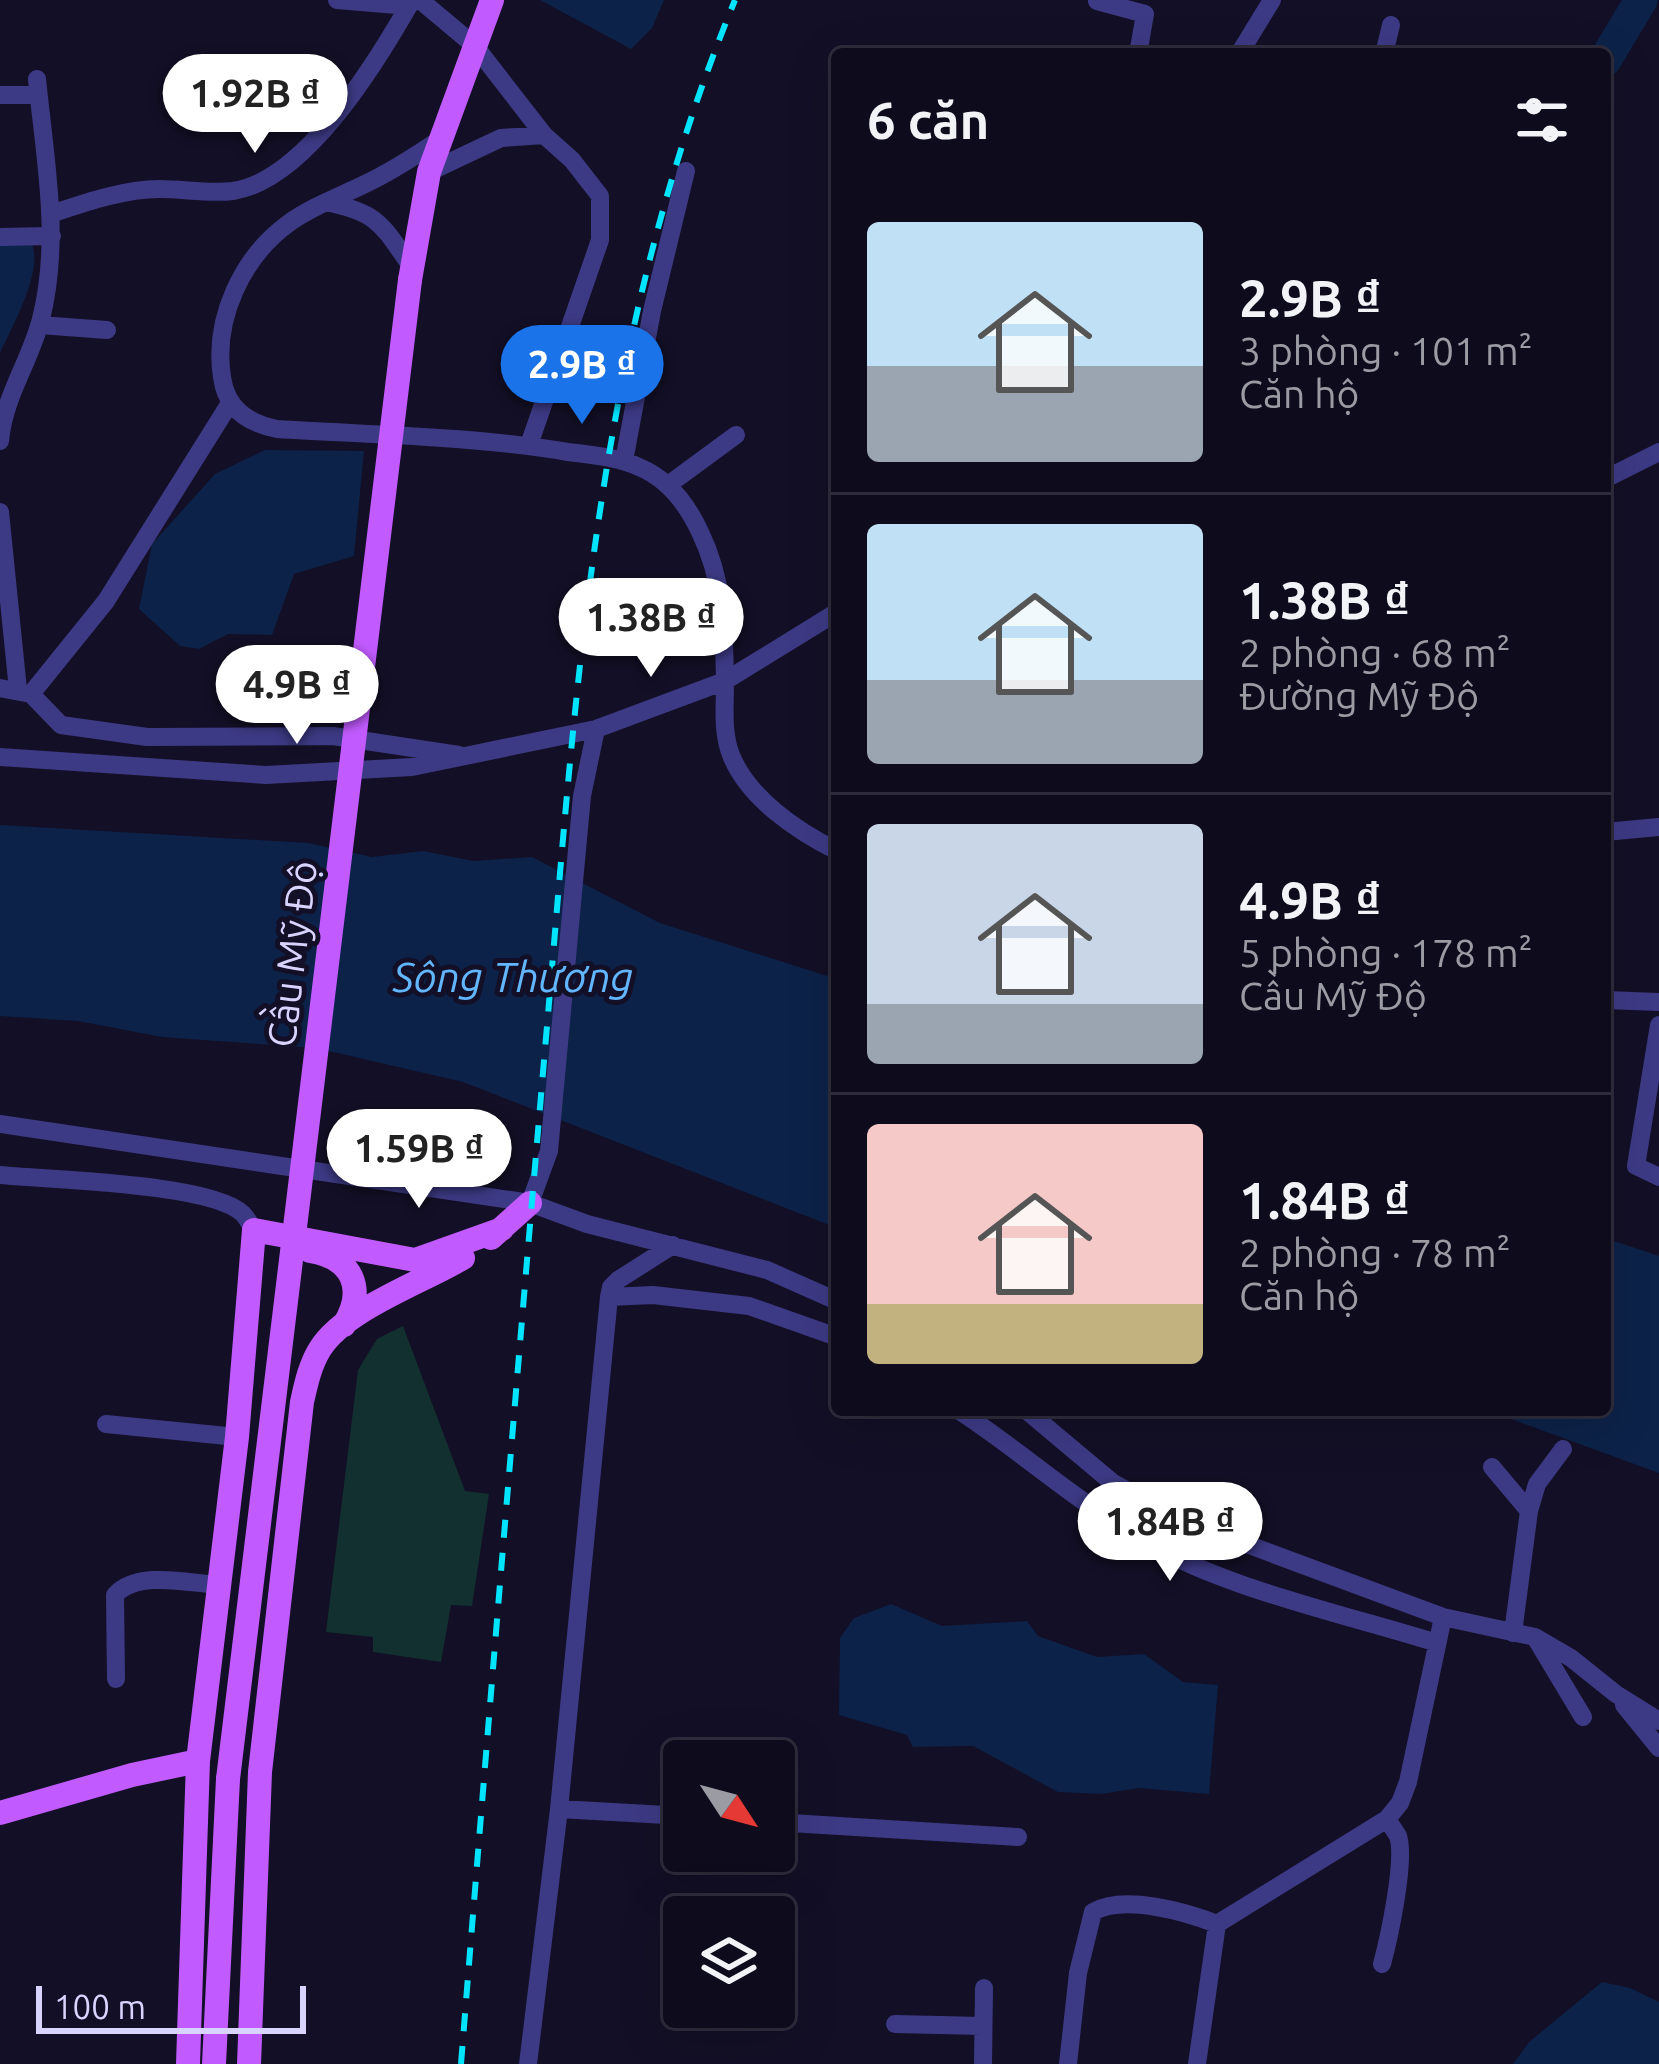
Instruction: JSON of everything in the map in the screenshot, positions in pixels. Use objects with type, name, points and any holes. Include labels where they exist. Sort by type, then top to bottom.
[{"type":"main road","name":"Cầu Mỹ Độ","points":[[214,2064],[228,1779],[411,273],[429,172],[492,0]]},
{"type":"main road","points":[[249,2064],[260,1772],[302,1402],[321,1347],[343,1327],[459,1261],[530,1203]]},
{"type":"main road","points":[[253,1236],[415,1261],[502,1228]]},
{"type":"main road","points":[[253,1236],[320,1252],[340,1262],[356,1299],[343,1327]]},
{"type":"main road","points":[[188,2064],[198,1761],[237,1437],[253,1236]]},
{"type":"main road","points":[[0,1813],[198,1761]]},
{"type":"street","points":[[337,0],[413,2],[475,46],[599,196],[600,240],[529,445]]},
{"type":"street","points":[[1243,48],[1272,0]]},
{"type":"street","points":[[51,214],[154,189],[235,190],[274,178],[337,113],[413,2]]},
{"type":"street","points":[[1097,2],[1145,14],[1139,48]]},
{"type":"street","points":[[1385,48],[1391,25]]},
{"type":"street","points":[[0,95],[37,87],[52,236],[52,267],[40,325],[2,412],[0,441]]},
{"type":"street","points":[[429,172],[501,138],[544,135]]},
{"type":"street","points":[[442,138],[289,224],[258,251],[222,324],[222,382],[230,403],[253,423],[277,429],[529,445],[624,461],[668,485],[691,513],[712,556],[721,589],[725,731],[734,761],[746,782],[808,837],[831,848]]},
{"type":"street","points":[[624,461],[652,311],[686,171]]},
{"type":"street","points":[[326,202],[363,210],[378,221],[411,273]]},
{"type":"street","points":[[0,237],[52,236]]},
{"type":"street","points":[[40,325],[107,330]]},
{"type":"street","points":[[16,691],[106,601],[230,403]]},
{"type":"street","points":[[668,485],[736,435]]},
{"type":"street","points":[[1611,476],[1659,452]]},
{"type":"street","points":[[0,512],[6,637],[16,691],[61,725],[147,737],[333,736],[468,757]]},
{"type":"street","points":[[0,757],[266,775],[394,769],[468,757],[596,729],[724,681],[831,616]]},
{"type":"street","points":[[530,1203],[549,1150],[582,796],[596,729]]},
{"type":"street","points":[[1611,831],[1659,827]]},
{"type":"street","points":[[1611,1000],[1659,1002]]},
{"type":"street","points":[[1659,1025],[1636,1166],[1659,1177]]},
{"type":"street","points":[[0,1124],[530,1203],[586,1224],[767,1270],[831,1298]]},
{"type":"street","points":[[0,1174],[160,1188],[242,1213],[253,1236]]},
{"type":"street","points":[[527,2064],[560,1809],[610,1287],[673,1245]]},
{"type":"street","points":[[609,1297],[673,1296],[749,1306],[831,1335]]},
{"type":"street","points":[[966,1416],[1132,1535],[1171,1556],[1265,1591],[1437,1643]]},
{"type":"street","points":[[1033,1416],[1113,1483],[1179,1519],[1442,1617],[1535,1637],[1659,1720]]},
{"type":"street","points":[[106,1424],[237,1437]]},
{"type":"street","points":[[1513,1633],[1529,1511],[1537,1484],[1563,1449]]},
{"type":"street","points":[[1492,1467],[1529,1511]]},
{"type":"street","points":[[116,1679],[115,1595],[123,1586],[136,1580],[219,1585]]},
{"type":"street","points":[[1196,2064],[1217,1924],[1387,1819],[1400,1803],[1442,1617]]},
{"type":"street","points":[[1535,1637],[1583,1717]]},
{"type":"street","points":[[1616,1694],[1659,1748]]},
{"type":"street","points":[[560,1809],[663,1815]]},
{"type":"street","points":[[1382,1964],[1400,1851],[1398,1835],[1387,1819]]},
{"type":"street","points":[[795,1823],[1018,1837]]},
{"type":"street","points":[[1068,2064],[1078,1973],[1093,1912],[1100,1907],[1138,1906],[1185,1911],[1217,1924]]},
{"type":"street","points":[[983,2064],[984,1988]]},
{"type":"street","points":[[895,2024],[983,2026]]},
{"type":"green space","points":[[403,1326],[465,1491],[489,1494],[472,1606],[451,1605],[441,1662],[373,1652],[373,1637],[326,1632],[358,1370],[377,1339]]},
{"type":"water","points":[[540,0],[664,0],[652,28],[631,49]]},
{"type":"water","points":[[0,239],[31,242],[34,267],[0,353]]},
{"type":"water","points":[[265,450],[364,451],[354,556],[294,574],[272,635],[228,634],[199,649],[180,646],[139,609],[152,544],[215,474]]},
{"type":"water","name":"Sông Thương","points":[[0,825],[308,843],[372,857],[423,851],[473,861],[532,857],[660,923],[831,977],[831,1226],[463,1082],[316,1048],[162,1037],[78,1021],[0,1016]]},
{"type":"water","points":[[1611,1240],[1659,1256],[1659,1473],[1502,1416],[1611,1416]]},
{"type":"water","points":[[891,1604],[942,1626],[1027,1621],[1038,1636],[1097,1657],[1144,1654],[1183,1682],[1218,1685],[1209,1794],[1139,1788],[1101,1794],[1058,1792],[973,1746],[913,1747],[907,1735],[839,1715],[840,1638],[854,1618]]},
{"type":"water","points":[[1602,1982],[1630,1988],[1659,2002],[1659,2064],[1513,2064],[1529,2042]]},
{"type":"waterway","points":[[1611,50],[1641,0]]},
{"type":"railway","points":[[461,2064],[568,780],[599,517],[650,257],[688,129],[735,0]]}]
